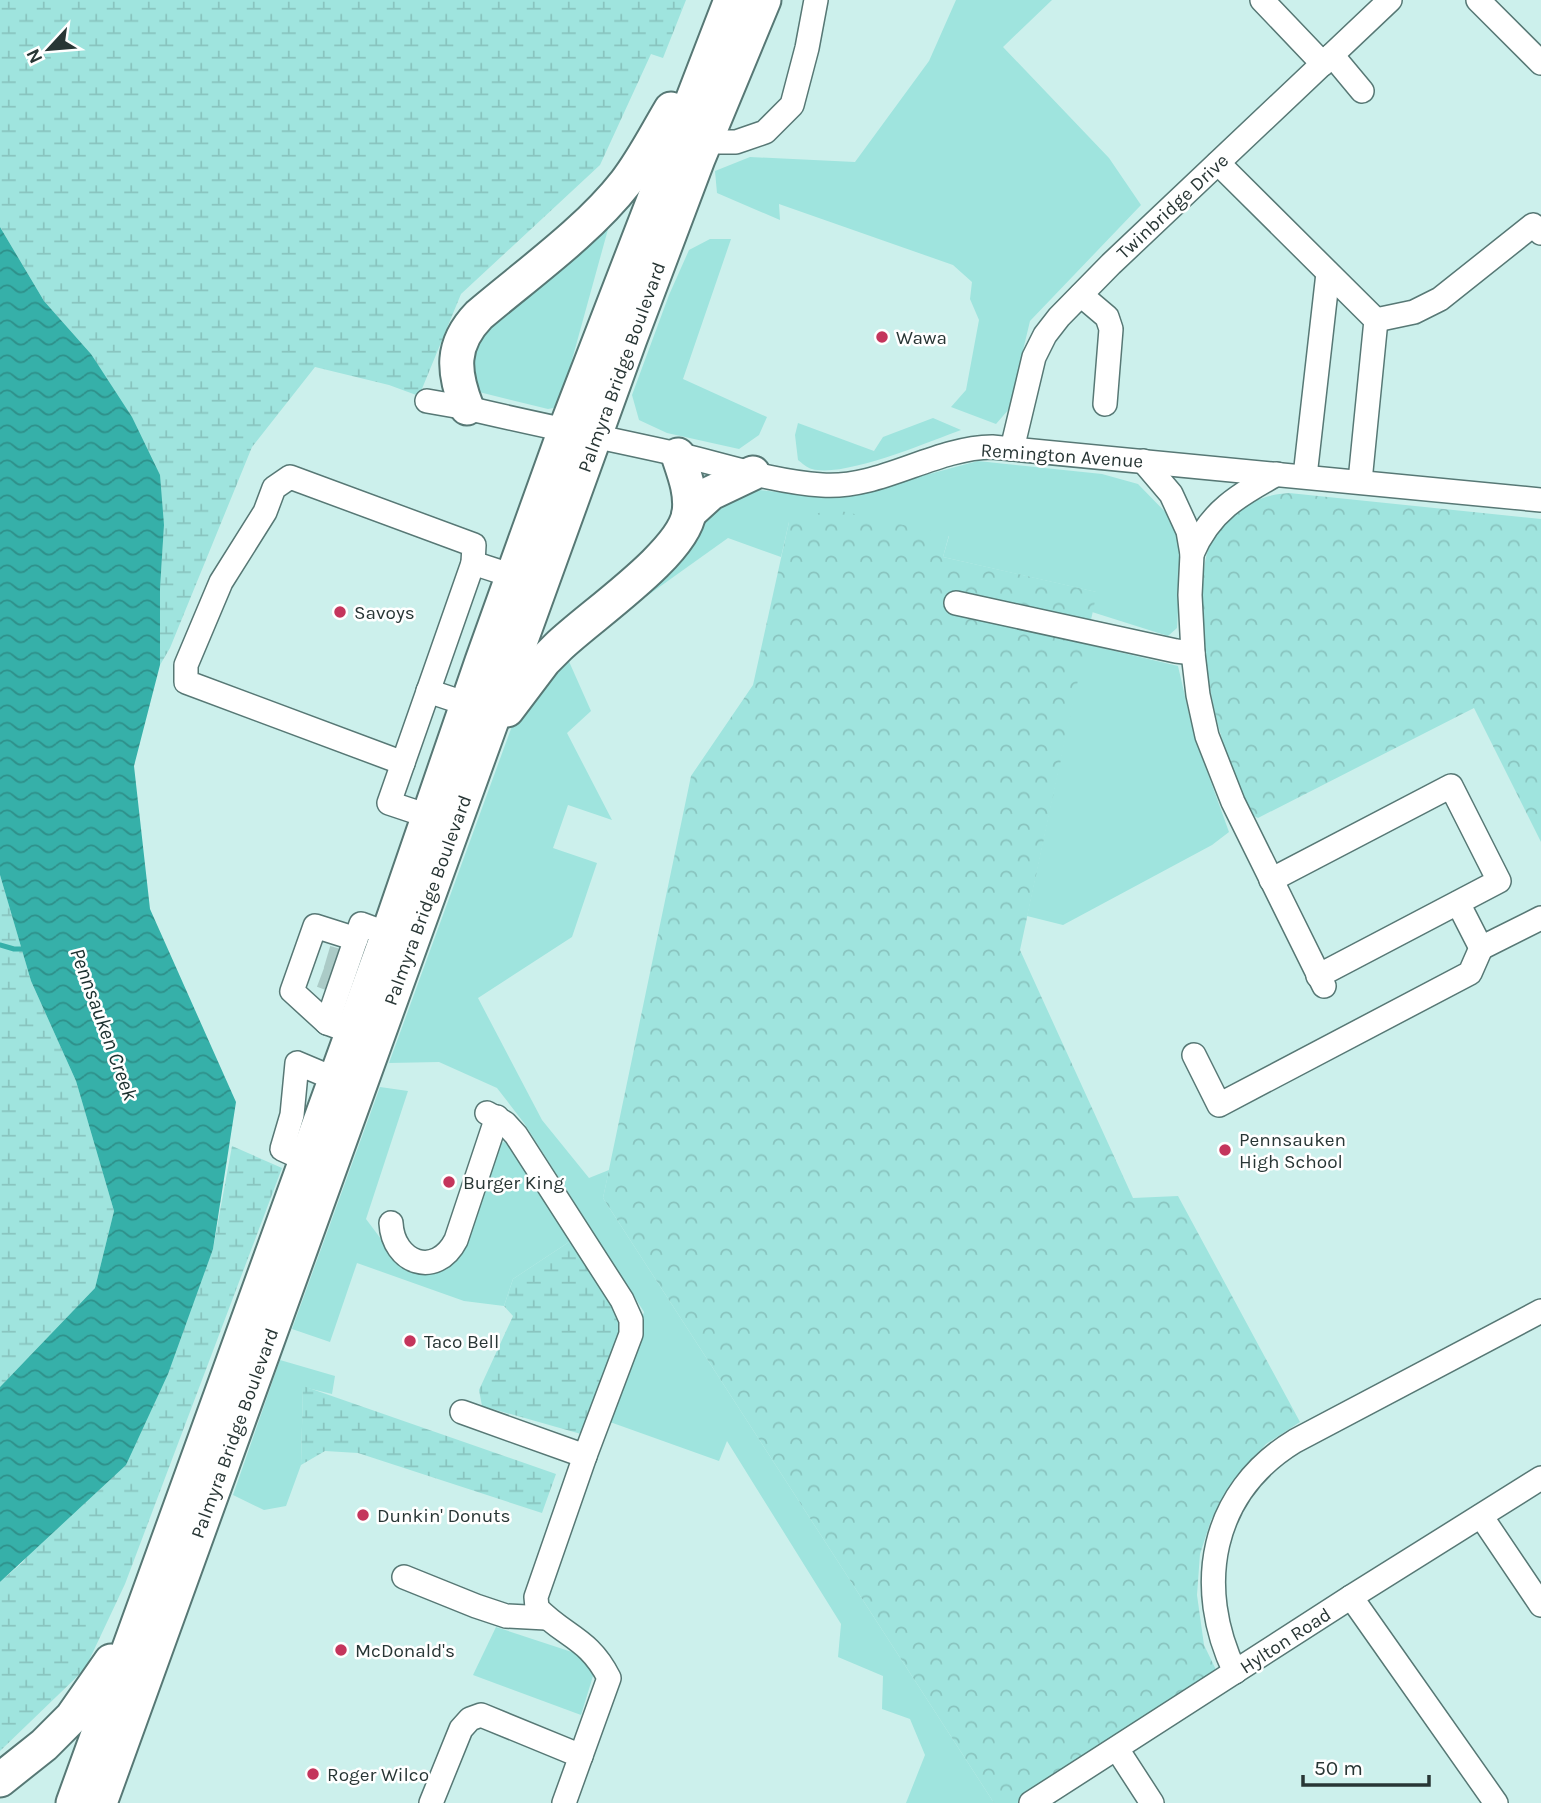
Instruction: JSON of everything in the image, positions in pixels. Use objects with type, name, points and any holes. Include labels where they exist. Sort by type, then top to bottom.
[{"type":"highway","name":"Palmyra Bridge Boulevard","points":[[73,1803],[335,1079],[339,1028],[372,937],[428,816],[513,576],[580,433],[764,0]]},
{"type":"highway","name":"Palmyra Bridge Boulevard","points":[[100,1803],[485,740],[580,433],[725,14]]},
{"type":"highway","points":[[467,408],[456,369],[459,344],[464,332],[479,315],[587,223],[625,184],[725,14]]},
{"type":"highway","points":[[485,740],[558,646],[673,547],[686,526],[689,513],[688,490],[678,455]]},
{"type":"highway","points":[[689,513],[711,493],[753,472]]},
{"type":"highway","points":[[0,1780],[44,1745],[78,1709],[144,1608]]},
{"type":"street","points":[[705,142],[736,142],[765,132],[792,105],[816,0]]},
{"type":"street","points":[[1262,0],[1362,91]]},
{"type":"street","name":"Twinbridge Drive","points":[[1012,449],[1034,357],[1045,335],[1081,295],[1390,0]]},
{"type":"street","points":[[1478,0],[1541,63]]},
{"type":"street","points":[[1218,163],[1376,320]]},
{"type":"street","points":[[1376,320],[1414,312],[1440,299],[1538,225]]},
{"type":"street","points":[[1305,476],[1328,273]]},
{"type":"street","points":[[1081,295],[1107,317],[1111,330],[1105,404]]},
{"type":"street","points":[[1360,481],[1376,320]]},
{"type":"street","name":"Remington Avenue","points":[[427,401],[823,485],[873,479],[974,447],[1541,500]]},
{"type":"street","points":[[1143,461],[1161,479],[1182,514],[1188,531],[1192,554],[1190,595],[1193,653],[1207,736],[1233,802],[1271,880],[1321,981],[1499,881],[1451,786],[1271,880]]},
{"type":"street","points":[[1192,554],[1203,531],[1231,500],[1277,474]]},
{"type":"street","points":[[403,763],[187,682],[187,665],[221,582],[265,512],[274,488],[290,477],[474,545],[473,563],[403,763],[388,803],[428,816]]},
{"type":"street","points":[[473,563],[513,576]]},
{"type":"street","points":[[956,603],[1193,653]]},
{"type":"street","points":[[428,691],[467,704]]},
{"type":"street","points":[[1458,903],[1481,948]]},
{"type":"street","points":[[1194,1055],[1219,1105],[1471,973],[1481,948],[1541,918]]},
{"type":"street","points":[[339,1028],[328,968],[315,926],[372,937]]},
{"type":"street","points":[[339,1028],[292,991],[372,937]]},
{"type":"street","points":[[391,1223],[396,1245],[409,1259],[421,1263],[432,1262],[449,1254],[456,1240],[492,1115],[516,1135],[622,1300],[631,1320],[631,1334],[536,1597],[537,1608],[593,1651],[609,1678],[564,1803]]},
{"type":"street","points":[[1235,1672],[1222,1645],[1216,1624],[1213,1573],[1221,1531],[1243,1488],[1272,1455],[1295,1441],[1541,1311]]},
{"type":"street","points":[[462,1412],[585,1456]]},
{"type":"street","name":"Hylton Road","points":[[1031,1803],[1064,1795],[1117,1749],[1541,1478]]},
{"type":"street","points":[[1481,1516],[1541,1605]]},
{"type":"street","points":[[404,1577],[506,1616],[547,1618]]},
{"type":"street","points":[[1351,1597],[1496,1803]]},
{"type":"street","points":[[431,1803],[461,1729],[470,1719],[481,1715],[581,1756]]},
{"type":"street","points":[[1117,1749],[1152,1803]]},
{"type":"green space","points":[[0,0],[686,0],[663,58],[651,54],[600,165],[461,294],[419,396],[389,385],[315,367],[252,447],[170,648],[160,665],[160,589],[164,525],[91,354],[44,301],[0,227]]},
{"type":"green space","points":[[956,0],[1052,0],[1003,47],[1109,158],[1141,205],[1030,321],[1009,409],[996,424],[951,407],[966,390],[979,320],[970,299],[972,282],[953,265],[779,204],[780,220],[717,193],[715,171],[750,157],[855,162],[929,61]]},
{"type":"green space","points":[[610,222],[559,407],[548,409],[475,391],[468,364],[478,334]]},
{"type":"green space","points":[[710,239],[731,239],[683,379],[767,417],[759,435],[739,449],[667,433],[639,420],[632,395],[669,295],[689,250]]},
{"type":"green space","points":[[933,418],[961,430],[865,464],[844,468],[812,469],[798,460],[795,435],[798,423],[874,451],[883,437]]},
{"type":"green space","points":[[978,461],[1102,474],[1138,484],[1175,522],[1182,548],[1177,628],[1168,636],[1092,612],[1096,592],[943,557],[949,536],[789,522],[781,557],[728,538],[609,623],[702,515],[750,489],[820,497],[854,494]]},
{"type":"green space","points":[[1289,493],[1541,519],[1541,842],[1474,708],[1258,818],[1254,816],[1231,765],[1209,683],[1203,627],[1204,567],[1210,544],[1221,527],[1237,511],[1256,500]]},
{"type":"green space","points":[[832,509],[949,535],[943,557],[1097,592],[1020,950],[1133,1198],[1178,1196],[1300,1422],[1266,1444],[1239,1474],[1211,1520],[1200,1554],[1197,1595],[1204,1645],[1219,1676],[1033,1803],[994,1803],[603,1198],[691,776],[753,685],[789,522]]},
{"type":"green space","points":[[1085,644],[1178,666],[1194,735],[1229,832],[1212,845],[1063,925],[1027,916]]},
{"type":"green space","points":[[567,657],[591,711],[567,733],[612,820],[568,805],[553,848],[597,863],[572,937],[478,998],[542,1120],[589,1178],[609,1170],[603,1198],[994,1803],[906,1803],[925,1755],[910,1719],[882,1709],[883,1676],[838,1657],[841,1624],[727,1441],[719,1461],[610,1422],[644,1312],[524,1123],[497,1088],[439,1062],[389,1063],[512,726],[534,687]]},
{"type":"green space","points":[[0,875],[31,981],[76,1081],[114,1211],[95,1288],[0,1387]]},
{"type":"green space","points":[[380,1087],[408,1091],[366,1219],[396,1259],[448,1263],[464,1251],[496,1143],[506,1142],[572,1240],[513,1279],[504,1306],[464,1301],[357,1263],[330,1342],[292,1329]]},
{"type":"green space","points":[[232,1146],[282,1168],[125,1584],[85,1669],[0,1751],[0,1582],[23,1562],[213,1249]]},
{"type":"green space","points":[[572,1240],[624,1322],[581,1434],[482,1406],[479,1390],[513,1316],[504,1306],[513,1279]]},
{"type":"green space","points":[[280,1360],[335,1376],[332,1394],[303,1387],[301,1465],[286,1506],[264,1510],[233,1495]]},
{"type":"green space","points":[[303,1386],[556,1474],[542,1513],[358,1453],[325,1451],[301,1465]]},
{"type":"green space","points":[[496,1627],[584,1656],[593,1676],[581,1715],[473,1675]]},
{"type":"water","name":"Pennsauken Creek","points":[[0,227],[44,301],[91,354],[132,417],[160,475],[164,525],[160,589],[160,665],[134,766],[150,909],[236,1102],[213,1249],[168,1374],[126,1465],[0,1582],[0,1387],[95,1288],[114,1211],[76,1081],[31,981],[0,875]]},
{"type":"waterway","points":[[0,945],[28,949]]},
{"type":"tunnel","points":[[327,957],[344,962]]},
{"type":"tunnel","points":[[321,976],[337,982]]},
{"type":"place","name":"Wawa","points":[[882,337]]},
{"type":"place","name":"Savoys","points":[[340,612]]},
{"type":"place","name":"Pennsauken High School","points":[[1225,1150]]},
{"type":"place","name":"Burger King","points":[[449,1182]]},
{"type":"place","name":"Taco Bell","points":[[410,1341]]},
{"type":"place","name":"Dunkin' Donuts","points":[[363,1515]]},
{"type":"place","name":"McDonald's","points":[[341,1650]]},
{"type":"place","name":"Roger Wilco","points":[[313,1774]]}]
